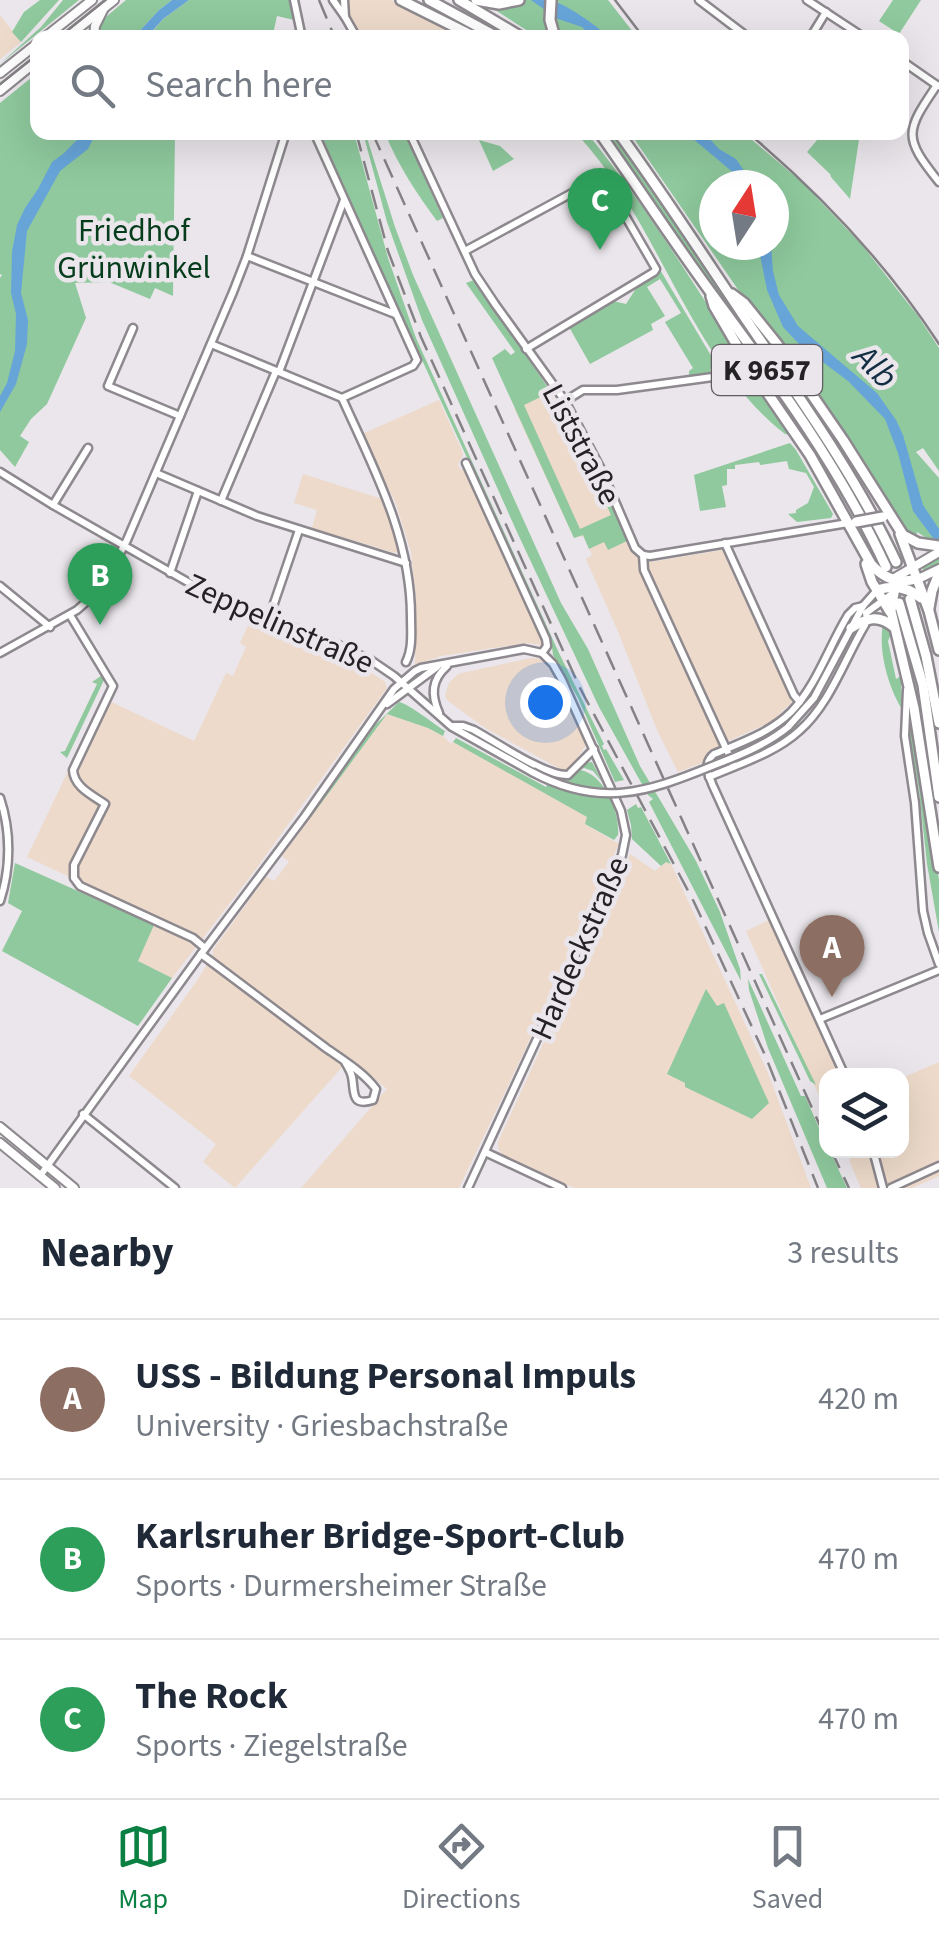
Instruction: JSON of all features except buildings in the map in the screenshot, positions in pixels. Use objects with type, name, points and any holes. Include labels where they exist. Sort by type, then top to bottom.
[{"type":"highway","points":[[401,0],[462,30]]},
{"type":"highway","points":[[429,0],[484,30]]},
{"type":"highway","points":[[459,0],[510,30]]},
{"type":"highway","points":[[476,0],[499,4],[517,1]]},
{"type":"highway","points":[[552,0],[553,30]]},
{"type":"highway","points":[[605,140],[708,289],[749,366],[852,522],[871,578],[918,595],[928,608]]},
{"type":"highway","points":[[624,140],[726,289],[777,344],[843,440],[886,516],[911,540],[937,549]]},
{"type":"highway","name":"K 9657","points":[[708,289],[824,453],[891,564],[873,513],[726,289]]},
{"type":"highway","points":[[852,522],[886,516]]},
{"type":"highway","points":[[898,527],[906,553],[892,616],[914,708],[939,866]]},
{"type":"highway","points":[[862,552],[897,587],[926,656],[939,723]]},
{"type":"highway","points":[[928,608],[939,572]]},
{"type":"highway","points":[[897,587],[916,580]]},
{"type":"highway","points":[[897,587],[916,580]]},
{"type":"highway","points":[[916,580],[939,650]]},
{"type":"highway","points":[[897,587],[923,685],[939,796]]},
{"type":"highway","points":[[852,628],[866,612],[892,624],[896,632]]},
{"type":"main road","points":[[54,30],[91,0]]},
{"type":"main road","points":[[76,30],[114,0]]},
{"type":"main road","points":[[95,30],[104,8]]},
{"type":"main road","points":[[0,73],[30,49]]},
{"type":"main road","points":[[0,90],[30,68]]},
{"type":"main road","points":[[897,587],[937,549]]},
{"type":"main road","points":[[916,580],[939,572]]},
{"type":"main road","points":[[0,1127],[74,1188]]},
{"type":"main road","points":[[0,1142],[55,1188]]},
{"type":"street","points":[[294,0],[300,30]]},
{"type":"street","points":[[333,0],[351,30]]},
{"type":"street","points":[[344,0],[344,17]]},
{"type":"street","points":[[699,0],[738,30]]},
{"type":"street","points":[[807,0],[854,30]]},
{"type":"street","points":[[815,30],[826,12]]},
{"type":"street","points":[[909,67],[938,86],[914,122],[912,138],[939,182]]},
{"type":"street","points":[[0,654],[70,615],[100,588],[124,546],[247,256],[283,140]]},
{"type":"street","points":[[318,140],[417,362],[342,398]]},
{"type":"street","name":"Liststraße","points":[[413,140],[494,304],[564,401],[601,469],[734,766]]},
{"type":"street","points":[[465,251],[570,193],[605,180],[656,269],[526,349]]},
{"type":"street","points":[[221,501],[278,372],[344,200]]},
{"type":"street","points":[[247,256],[396,315]]},
{"type":"street","points":[[133,328],[108,386],[180,416]]},
{"type":"street","points":[[212,344],[342,398],[400,534],[411,600],[406,662]]},
{"type":"street","points":[[564,401],[583,390],[617,390],[720,376]]},
{"type":"street","points":[[53,506],[88,448]]},
{"type":"street","name":"Hardeckstraße","points":[[466,463],[546,638],[542,654],[562,680],[626,826],[625,848],[468,1188]]},
{"type":"street","name":"Zeppelinstraße","points":[[0,472],[214,597],[353,651],[401,682],[452,726],[545,779],[579,791],[617,794],[643,790],[718,764],[774,737],[801,716],[852,628]]},
{"type":"street","points":[[156,473],[298,530],[406,563]]},
{"type":"street","points":[[170,573],[198,491]]},
{"type":"street","points":[[642,554],[650,556],[852,522]]},
{"type":"street","points":[[269,618],[298,530]]},
{"type":"street","points":[[726,543],[800,702]]},
{"type":"street","points":[[0,586],[50,627]]},
{"type":"street","points":[[709,777],[782,744],[805,725],[829,692],[866,612],[897,587]]},
{"type":"street","points":[[841,1068],[706,767],[714,754],[782,720],[800,702],[852,609],[866,612]]},
{"type":"street","points":[[70,615],[114,686],[73,770],[74,780],[105,804],[74,864],[74,878],[80,886],[193,938],[203,951],[346,1062],[374,1085],[373,1100],[356,1099],[346,1062]]},
{"type":"street","points":[[40,1176],[401,682],[421,668],[524,649],[542,654]]},
{"type":"street","points":[[442,719],[434,687],[436,677],[452,663]]},
{"type":"street","points":[[382,708],[438,666]]},
{"type":"street","points":[[820,1019],[939,967],[923,912],[916,803],[904,736],[908,683]]},
{"type":"street","points":[[452,726],[466,726],[558,775],[568,775],[594,749]]},
{"type":"street","points":[[0,798],[8,874],[0,901]]},
{"type":"street","points":[[84,1114],[175,1188]]},
{"type":"street","points":[[485,1152],[562,1188]]},
{"type":"street","points":[[875,1158],[883,1188]]},
{"type":"street","points":[[891,1188],[939,1166]]},
{"type":"shaded area","points":[[346,0],[391,0],[453,30],[357,30],[346,12]]},
{"type":"shaded area","points":[[0,15],[21,42],[0,59]]},
{"type":"shaded area","points":[[551,392],[588,453],[634,554],[651,562],[722,550],[792,702],[771,722],[726,742],[705,755],[707,761],[678,772],[586,559],[592,555],[583,536],[574,538],[514,408]]},
{"type":"shaded area","points":[[439,400],[462,451],[460,469],[466,470],[543,642],[441,656],[415,665],[416,598],[411,552],[396,504],[362,434]]},
{"type":"shaded area","points":[[303,474],[382,499],[399,551],[312,528],[317,510],[294,503]]},
{"type":"shaded area","points":[[251,619],[358,664],[385,682],[387,688],[172,978],[137,961],[157,918],[27,857],[103,698],[194,741],[226,673],[233,676],[246,647],[240,643]]},
{"type":"shaded area","points":[[531,658],[548,666],[587,741],[569,770],[564,771],[485,728],[445,696],[449,683],[458,674]]},
{"type":"shaded area","points":[[387,714],[443,736],[451,744],[587,817],[586,825],[619,844],[459,1188],[301,1188],[387,1089],[350,1058],[235,1188],[203,1162],[216,1144],[129,1076],[266,877],[274,881],[289,862],[282,856]]},
{"type":"shaded area","points":[[630,854],[655,871],[666,862],[671,864],[768,1073],[811,1188],[574,1188],[503,1155],[498,1149]]},
{"type":"shaded area","points":[[769,920],[837,1068],[819,1068],[819,1095],[746,931]]},
{"type":"shaded area","points":[[939,1062],[939,1176],[912,1188],[861,1188],[851,1158],[909,1158],[909,1075]]},
{"type":"green space","points":[[40,0],[59,0],[21,42],[12,32],[24,12]]},
{"type":"green space","points":[[63,0],[79,0],[38,30]]},
{"type":"green space","points":[[126,0],[172,0],[140,30],[98,30],[100,22]]},
{"type":"green space","points":[[189,0],[289,0],[294,20],[277,16],[274,30],[154,30]]},
{"type":"green space","points":[[517,0],[608,0],[632,30],[557,30],[546,20],[547,30],[526,30],[489,6],[521,4]]},
{"type":"green space","points":[[893,0],[921,0],[902,30],[893,30],[879,21]]},
{"type":"green space","name":"Friedhof Grünwinkel","points":[[30,79],[30,140],[175,140],[173,296],[155,288],[150,299],[109,282],[75,283],[86,318],[47,404],[20,436],[29,442],[15,467],[0,450],[0,103]]},
{"type":"green space","points":[[323,140],[356,140],[388,258],[416,338],[602,746],[624,780],[615,782],[578,698],[553,655],[551,640]]},
{"type":"green space","points":[[365,140],[413,275],[561,603],[588,649],[640,766],[696,861],[720,912],[741,981],[649,802],[653,799],[599,707],[517,532],[422,320],[387,222]]},
{"type":"green space","points":[[388,140],[407,140],[443,218],[437,221],[401,167]]},
{"type":"green space","points":[[479,140],[500,146],[514,159],[493,171]]},
{"type":"green space","points":[[582,140],[592,140],[642,206],[791,435],[785,434],[752,403],[724,368],[605,168]]},
{"type":"green space","points":[[612,140],[616,140],[630,159],[739,321]]},
{"type":"green space","points":[[635,140],[752,140],[788,170],[699,170],[699,233]]},
{"type":"green space","points":[[817,140],[859,140],[850,199],[830,174],[807,152]]},
{"type":"green space","points":[[789,171],[862,245],[939,348],[939,471],[923,448],[916,452],[939,478],[939,564],[924,571],[922,567],[937,559],[925,537],[917,532],[916,539],[897,520],[718,260],[789,260]]},
{"type":"green space","points":[[659,268],[716,364],[710,375],[689,375],[693,368],[665,322],[681,313],[660,279],[647,287],[665,316],[651,324],[653,330],[590,364],[569,327],[613,301],[626,304],[637,287],[658,273]]},
{"type":"green space","points":[[474,280],[551,392],[524,405],[580,529],[611,515],[594,476],[598,474],[629,540],[608,550],[604,542],[589,549],[583,535],[574,538],[492,358],[505,349],[511,355],[515,352],[466,283]]},
{"type":"green space","points":[[790,443],[833,514],[831,518],[797,522],[788,514],[808,503],[814,487],[806,473],[789,469],[787,461],[727,469],[727,485],[722,486],[726,507],[700,511],[694,475]]},
{"type":"green space","points":[[883,624],[891,634],[888,641],[896,679],[901,676],[902,709],[885,668]]},
{"type":"green space","points":[[101,676],[104,680],[67,758],[60,752],[65,751],[97,684],[92,682]]},
{"type":"green space","points":[[399,702],[445,731],[443,736],[387,714],[311,817],[369,731]]},
{"type":"green space","points":[[909,704],[939,880],[939,932],[909,735]]},
{"type":"green space","points":[[456,738],[546,787],[552,775],[569,779],[584,763],[592,762],[602,782],[593,771],[580,770],[596,779],[609,795],[618,835],[614,840],[585,824],[587,817],[453,742]]},
{"type":"green space","points":[[636,804],[671,864],[661,866],[632,839],[627,810]]},
{"type":"green space","points":[[15,863],[154,925],[138,961],[172,978],[138,1026],[2,951],[22,911],[8,903]]},
{"type":"green space","points":[[762,974],[816,1085],[810,1081]]},
{"type":"green space","points":[[748,979],[819,1128],[819,1158],[833,1158],[847,1188],[827,1188],[768,1048]]},
{"type":"green space","points":[[706,989],[717,1006],[724,1003],[769,1103],[752,1119],[685,1087],[685,1083],[667,1074]]},
{"type":"water","points":[[172,0],[189,0],[153,30],[140,30]]},
{"type":"water","points":[[531,0],[563,5],[600,30],[585,30],[558,19]]},
{"type":"water","points":[[77,140],[92,140],[88,149],[60,171],[27,231],[21,293],[28,320],[27,344],[16,384],[0,412],[0,396],[15,351],[16,314],[11,293],[17,225],[52,162]]},
{"type":"water","points":[[694,140],[711,140],[736,159],[744,170],[730,170]]},
{"type":"water","points":[[761,260],[772,260],[779,295],[798,326],[877,393],[896,420],[923,505],[939,529],[939,546],[913,511],[885,419],[848,381],[783,327],[767,290]]},
{"type":"tram line","points":[[68,30],[105,0]]},
{"type":"tram line","points":[[615,0],[638,30]]},
{"type":"tram line","points":[[0,84],[30,60]]},
{"type":"tram line","points":[[756,140],[851,231],[897,285],[939,344]]},
{"type":"railway","points":[[319,0],[332,30]]},
{"type":"railway","points":[[358,140],[388,251],[421,337],[580,688],[694,902],[765,1055],[818,1188]]},
{"type":"railway","points":[[376,140],[819,1123]]},
{"type":"railway","points":[[835,1158],[849,1188]]},
{"type":"place","name":"The Rock","points":[[600,250]]},
{"type":"place","name":"Karlsruher Bridge-Sport-Club","points":[[100,625]]},
{"type":"place","name":"USS - Bildung Personal Impuls","points":[[832,997]]},
{"type":"water label","name":"Alb","points":[[876,366]]}]
